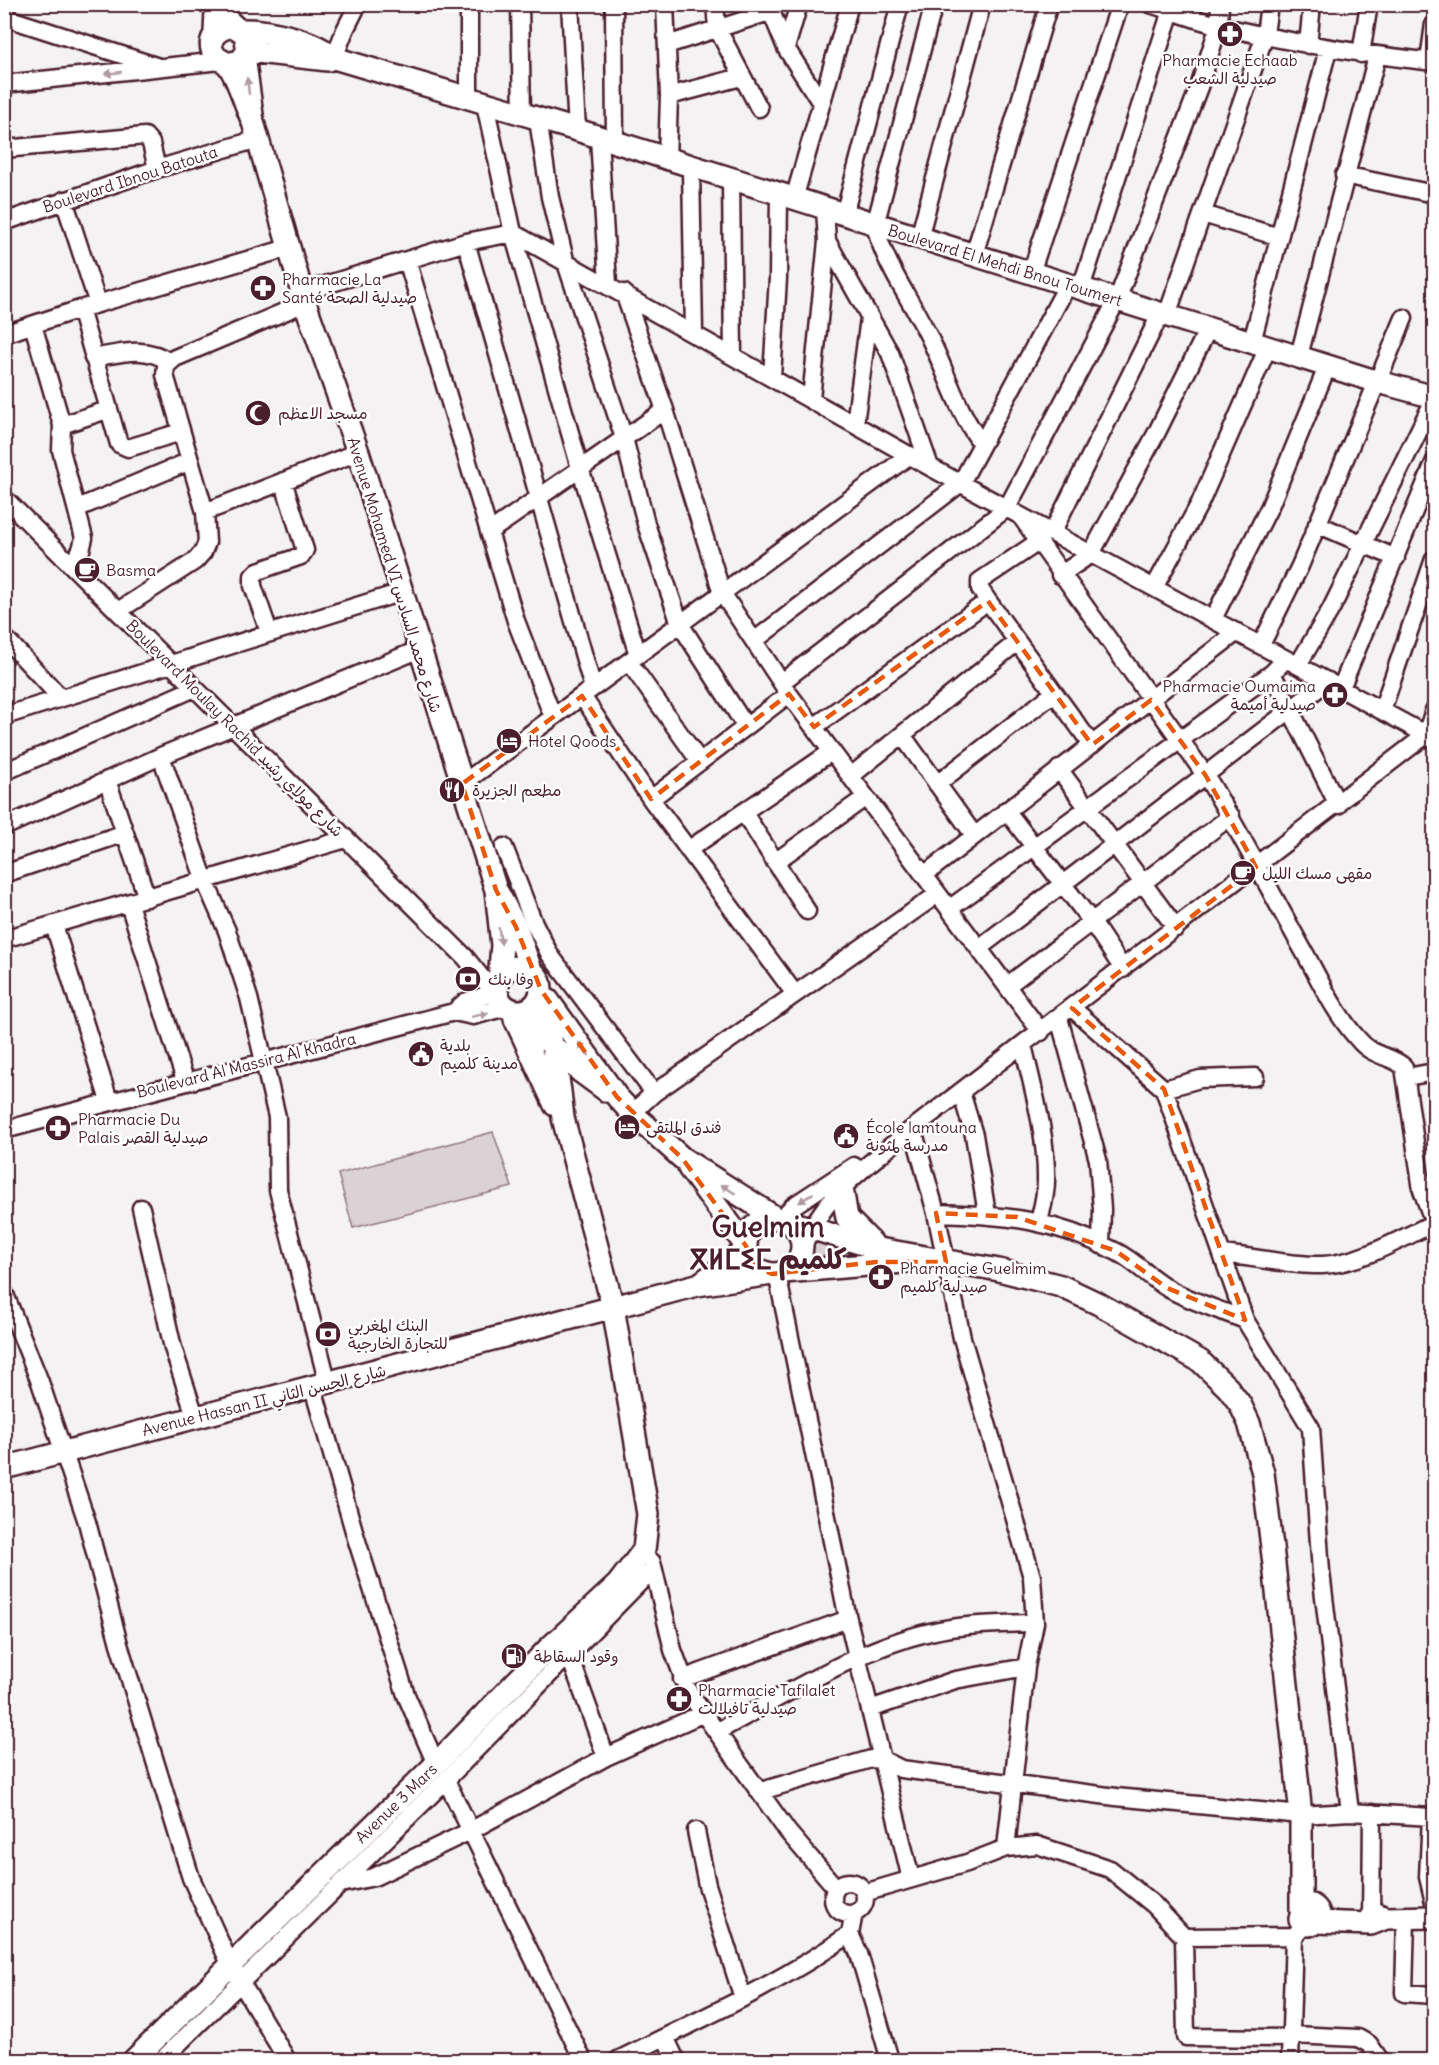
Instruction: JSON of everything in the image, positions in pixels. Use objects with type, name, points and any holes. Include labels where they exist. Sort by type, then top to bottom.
[{"type":"main road","name":"Avenue Mohamed VI شارع محمد السادس","points":[[215,7],[226,33]]},
{"type":"main road","points":[[226,33],[279,34],[322,49],[334,58]]},
{"type":"main road","name":"Avenue Mohamed VI شارع محمد السادس","points":[[226,33],[248,39],[235,58],[303,297],[358,452],[418,650],[496,890],[516,927],[531,970],[538,979],[541,992]]},
{"type":"main road","name":"Avenue Mohamed VI شارع محمد السادس","points":[[226,33],[212,49],[235,58]]},
{"type":"main road","points":[[235,58],[318,60],[334,58]]},
{"type":"main road","name":"Boulevard El Mehdi Bnou Toumert","points":[[334,58],[530,118],[577,130],[691,168],[1209,327],[1434,399]]},
{"type":"main road","name":"Avenue Mohamed VI شارع محمد السادس","points":[[496,890],[502,945],[501,989]]},
{"type":"main road","points":[[501,989],[518,967],[531,970]]},
{"type":"main road","points":[[501,989],[531,1008],[541,992]]},
{"type":"main road","points":[[501,989],[554,1047],[588,1078],[617,1097]]},
{"type":"main road","points":[[501,989],[563,1118],[613,1307],[642,1470],[649,1523],[648,1537]]},
{"type":"main road","points":[[541,992],[562,1090],[563,1118]]},
{"type":"main road","points":[[541,992],[617,1097],[632,1113],[682,1158],[781,1220],[800,1236],[802,1250],[796,1263],[778,1273],[755,1266],[746,1248],[682,1158]]},
{"type":"main road","points":[[842,1188],[847,1218],[879,1249]]},
{"type":"main road","points":[[746,1248],[749,1234],[758,1223],[781,1220],[879,1249],[999,1270],[1050,1283],[1099,1304],[1200,1361],[1228,1388],[1240,1404],[1254,1438],[1263,1473],[1301,1815],[1303,1849],[1299,1866],[1309,1919],[1383,1918],[1434,1910]]},
{"type":"main road","name":"Avenue Hassan II شارع الحسن الثاني","points":[[697,1285],[746,1248]]},
{"type":"main road","name":"Avenue Hassan II شارع الحسن الثاني","points":[[4,1468],[697,1285],[778,1273],[876,1263],[942,1261]]},
{"type":"main road","name":"Avenue 3 Mars","points":[[134,2061],[230,1964],[441,1772],[566,1645],[635,1564],[648,1537]]},
{"type":"street","points":[[334,58],[358,4]]},
{"type":"street","points":[[469,4],[477,101],[633,658],[700,762]]},
{"type":"street","points":[[520,4],[530,118],[565,260],[624,438],[646,524],[680,624],[746,727]]},
{"type":"street","points":[[570,4],[577,130]]},
{"type":"street","points":[[608,284],[607,141],[614,4]]},
{"type":"street","points":[[665,4],[669,96],[667,160]]},
{"type":"street","points":[[716,4],[717,28],[759,108]]},
{"type":"street","points":[[786,48],[799,4]]},
{"type":"street","points":[[772,377],[778,278],[787,197],[821,103],[850,4]]},
{"type":"street","points":[[810,399],[827,240],[900,4]]},
{"type":"street","points":[[934,4],[875,225],[885,256],[931,340],[967,423],[982,444]]},
{"type":"street","points":[[919,238],[982,4]]},
{"type":"street","points":[[974,255],[1049,4]]},
{"type":"street","points":[[1031,273],[1120,4]]},
{"type":"street","points":[[1150,4],[1219,26],[1308,45],[1432,62],[1434,24]]},
{"type":"street","points":[[651,799],[746,727],[786,688],[1013,511],[1117,300],[1172,160],[1219,26],[1220,4]]},
{"type":"street","points":[[1092,745],[988,601],[980,589],[980,581],[1045,537],[1164,314],[1203,214],[1265,35],[1269,4]]},
{"type":"street","points":[[1308,45],[1312,4]]},
{"type":"street","points":[[1299,356],[1344,175],[1369,55],[1369,4]]},
{"type":"street","points":[[667,45],[769,8],[786,48],[821,103]]},
{"type":"street","points":[[754,641],[961,483],[1075,286],[1172,11]]},
{"type":"street","points":[[4,17],[163,68]]},
{"type":"street","points":[[192,63],[226,33]]},
{"type":"street","points":[[1154,588],[1200,503],[1260,344],[1279,237],[1328,49]]},
{"type":"street","points":[[4,84],[163,68],[235,58]]},
{"type":"street","points":[[669,96],[741,77]]},
{"type":"street","name":"Boulevard Ibnou Batouta","points":[[4,222],[157,169],[255,131]]},
{"type":"street","points":[[4,149],[145,136],[151,143],[157,169]]},
{"type":"street","points":[[691,168],[694,333]]},
{"type":"street","points":[[1344,175],[1434,194]]},
{"type":"street","points":[[731,180],[733,355]]},
{"type":"street","points":[[64,200],[98,304]]},
{"type":"street","points":[[1203,214],[1279,237]]},
{"type":"street","points":[[118,611],[195,561],[203,552],[207,542],[205,512],[165,375],[166,366],[175,357],[303,297],[407,260],[466,242],[513,233],[608,284],[930,467],[1013,511],[1045,537],[1091,554],[1430,737]]},
{"type":"street","points":[[827,240],[895,364],[930,467]]},
{"type":"street","points":[[466,242],[540,496],[588,692],[651,799],[795,994]]},
{"type":"street","points":[[4,334],[80,309],[288,248]]},
{"type":"street","points":[[407,260],[516,621],[553,717]]},
{"type":"street","points":[[624,293],[665,410],[722,593],[831,752],[1041,1032]]},
{"type":"street","points":[[80,309],[115,437],[124,448],[181,432]]},
{"type":"street","points":[[855,424],[869,318]]},
{"type":"street","points":[[1261,645],[1317,524],[1375,381],[1404,318]]},
{"type":"street","points":[[33,325],[62,425],[61,450],[78,507],[83,544],[71,565]]},
{"type":"street","points":[[1060,575],[1091,554],[1157,432],[1209,327]]},
{"type":"street","points":[[93,358],[135,350],[154,353],[170,362]]},
{"type":"street","points":[[1213,619],[1270,506],[1328,365]]},
{"type":"street","points":[[950,909],[1272,673],[1292,662],[1331,609],[1434,399]]},
{"type":"street","points":[[62,425],[107,410]]},
{"type":"street","points":[[489,532],[665,410]]},
{"type":"street","points":[[205,512],[358,452]]},
{"type":"street","points":[[462,784],[910,455]]},
{"type":"street","points":[[78,507],[190,461]]},
{"type":"street","points":[[980,948],[1290,710],[1335,684],[1396,558],[1434,463]]},
{"type":"street","points":[[269,632],[253,586],[253,576],[258,571],[301,556],[305,550],[283,482]]},
{"type":"street","name":"Boulevard Moulay Rachid شارع مولاي رشيد","points":[[4,498],[465,957],[478,965],[501,989]]},
{"type":"street","points":[[1317,524],[1364,542],[1396,558]]},
{"type":"street","points":[[1045,537],[1060,575],[1206,776],[1231,816],[1256,867],[1329,997],[1357,1039],[1379,1056],[1400,1063],[1407,1077],[1422,1190],[1434,1223],[1359,1257],[1322,1265],[1222,1254]]},
{"type":"street","points":[[1382,710],[1434,559]]},
{"type":"street","points":[[4,716],[402,592]]},
{"type":"street","points":[[814,727],[988,601]]},
{"type":"street","points":[[924,875],[1237,632]]},
{"type":"street","points":[[4,637],[60,697]]},
{"type":"street","points":[[851,776],[1017,642]]},
{"type":"street","points":[[4,827],[161,756],[418,650]]},
{"type":"street","points":[[1272,673],[1338,804]]},
{"type":"street","points":[[4,772],[195,688]]},
{"type":"street","points":[[937,784],[1054,693]]},
{"type":"street","points":[[802,1250],[810,1227],[825,1204],[842,1188],[911,1130],[1338,804],[1430,737],[1434,710]]},
{"type":"street","points":[[902,735],[974,835]]},
{"type":"street","points":[[688,850],[831,752]]},
{"type":"street","points":[[161,756],[205,881],[227,931],[246,987],[277,1117],[278,1190],[320,1386],[356,1538],[406,1695],[441,1772],[511,1910],[583,2061]]},
{"type":"street","points":[[1059,770],[1089,807],[1176,928]]},
{"type":"street","points":[[107,780],[147,898]]},
{"type":"street","points":[[775,862],[867,797]]},
{"type":"street","points":[[1005,810],[1092,922],[1123,969]]},
{"type":"street","points":[[744,813],[807,911]]},
{"type":"street","points":[[1008,985],[1231,816]]},
{"type":"street","points":[[4,874],[125,833]]},
{"type":"street","points":[[4,939],[346,839]]},
{"type":"street","points":[[504,847],[533,921],[550,955],[654,1094]]},
{"type":"street","points":[[632,1113],[654,1094],[938,894]]},
{"type":"street","points":[[129,904],[185,1080]]},
{"type":"street","points":[[54,926],[109,1101]]},
{"type":"street","name":"Boulevard Al Massira Al Khadra","points":[[454,1012],[468,1017],[501,989]]},
{"type":"street","name":"Boulevard Al Massira Al Khadra","points":[[4,1130],[185,1080],[454,1012],[469,1000],[501,989]]},
{"type":"street","points":[[1065,1013],[1164,1089],[1245,1320],[1311,1428],[1321,1572],[1350,1812]]},
{"type":"street","points":[[1065,1013],[1098,1160],[1102,1209],[1101,1245]]},
{"type":"street","points":[[1023,1045],[1039,1113],[1046,1167],[1046,1185],[1039,1222]]},
{"type":"street","points":[[1407,1077],[1434,1072]]},
{"type":"street","points":[[1164,1089],[1200,1079],[1255,1077]]},
{"type":"street","points":[[961,1092],[974,1135],[987,1214]]},
{"type":"street","points":[[911,1130],[936,1213],[942,1261],[962,1338],[1032,1577],[1035,1623],[1026,1667],[1006,1848]]},
{"type":"street","points":[[781,1220],[817,1190],[911,1130]]},
{"type":"street","points":[[141,1208],[173,1348],[195,1416]]},
{"type":"street","points":[[936,1213],[987,1214],[1039,1222],[1101,1245],[1133,1261],[1167,1288],[1245,1320]]},
{"type":"street","points":[[778,1273],[848,1619],[911,1879]]},
{"type":"street","points":[[4,1292],[40,1382],[87,1522],[119,1644],[191,1878],[230,1964],[286,2061]]},
{"type":"street","points":[[648,1537],[653,1569],[682,1679],[788,1832],[836,1888]]},
{"type":"street","points":[[606,1757],[566,1645],[653,1569]]},
{"type":"street","points":[[682,1679],[848,1619]]},
{"type":"street","points":[[718,1731],[857,1657],[932,1631],[1035,1623]]},
{"type":"street","points":[[870,1709],[955,1680],[1026,1667]]},
{"type":"street","points":[[341,1884],[374,1877],[470,1831],[606,1757],[704,1713]]},
{"type":"street","points":[[761,1791],[870,1759],[883,1760],[901,1769],[1014,1784],[1301,1815],[1350,1812],[1431,1817],[1428,1877],[1434,1910]]},
{"type":"street","points":[[162,2061],[341,1884],[441,1772]]},
{"type":"street","points":[[1372,1813],[1383,1918],[1404,1993],[1434,1995]]},
{"type":"street","points":[[696,1831],[707,1885],[743,1998]]},
{"type":"street","points":[[864,1893],[967,1863],[1006,1848],[1037,1845],[1110,1869],[1154,1905],[1184,1937],[1186,2037],[1358,2038],[1369,2044],[1380,2061]]},
{"type":"street","points":[[854,1913],[844,1913],[836,1907],[833,1898],[840,1884],[851,1882],[861,1887],[864,1893],[864,1902],[854,1913],[850,1934],[859,1954],[890,2061]]},
{"type":"street","points":[[1184,1937],[1309,1919],[1290,2061]]},
{"type":"street","points":[[618,2061],[743,1998],[826,1951],[850,1934]]},
{"type":"street","points":[[665,2037],[676,2061]]},
{"type":"highlighted area","points":[[988,601],[1092,745],[1151,700],[1206,776],[1256,867],[1072,1008],[1164,1089],[1245,1320],[1167,1288],[1116,1251],[1017,1217],[936,1213],[946,1262],[876,1262],[772,1274],[755,1266],[746,1246],[682,1158],[617,1097],[541,990],[516,927],[496,890],[462,784],[582,696],[651,799],[789,694],[814,727]]},
{"type":"shaded area","points":[[493,1132],[512,1187],[353,1228],[338,1174]]},
{"type":"shaded area","points":[[811,1235],[884,1254],[801,1260]]},
{"type":"place","name":"Pharmacie Echaab صيدلية الشعب","points":[[1230,34]]},
{"type":"place","name":"Pharmacie La Santé صيدلية الصحة","points":[[263,288]]},
{"type":"place","name":"مسجد الاعظم","points":[[258,413]]},
{"type":"place","name":"Basma","points":[[87,570]]},
{"type":"place","name":"Pharmacie Oumaima صيدلية أميمة","points":[[1335,695]]},
{"type":"place","name":"Hotel Qoods","points":[[509,741]]},
{"type":"place","name":"مطعم الجزيرة","points":[[452,790]]},
{"type":"place","name":"مقهى مسك الليل","points":[[1243,873]]},
{"type":"place","name":"وفا بنك","points":[[468,979]]},
{"type":"place","name":"بلدية مدينة كلميم","points":[[421,1054]]},
{"type":"place","name":"فندق الملتقى","points":[[627,1127]]},
{"type":"place","name":"Pharmacie Du Palais صيدلية القصر","points":[[58,1128]]},
{"type":"place","name":"École lamtouna مدرسة لمثونة","points":[[846,1136]]},
{"type":"place","name":"Pharmacie Guelmim صيدلية كلميم","points":[[881,1277]]},
{"type":"place","name":"البنك المغربي للتجارة الخارجية","points":[[328,1334]]},
{"type":"place","name":"وقود السقاطة","points":[[514,1656]]},
{"type":"place","name":"Pharmacie Tafilalet صيدلية تافيلالت","points":[[679,1699]]},
{"type":"district","name":"Guelmim ⴳⵍⵎⵉⵎ كلميم","points":[[768,1243]]}]
